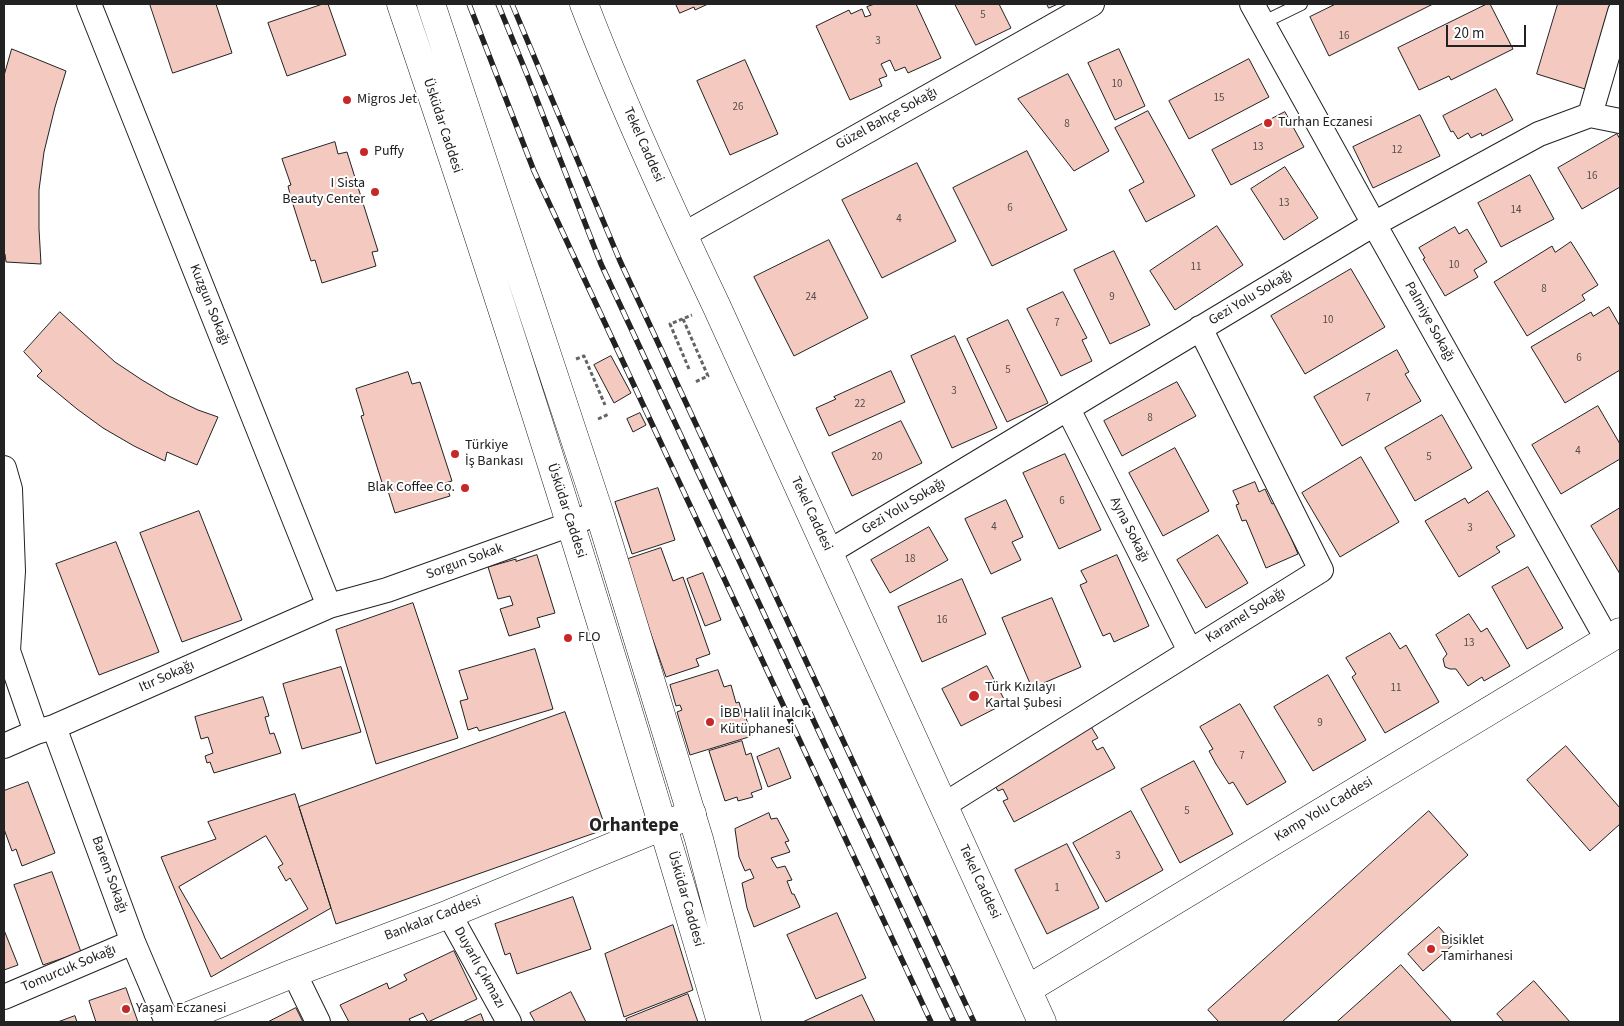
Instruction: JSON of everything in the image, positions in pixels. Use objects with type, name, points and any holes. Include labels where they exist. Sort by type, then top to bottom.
[{"type":"street","name":"Kuzgun Sokağı","points":[[89,4],[329,606]]},
{"type":"street","name":"Üsküdar Caddesi","points":[[401,4],[571,524],[664,825],[721,1022]]},
{"type":"street","name":"Üsküdar Caddesi","points":[[431,4],[599,512],[692,814],[747,1022]]},
{"type":"street","name":"Tekel Caddesi","points":[[584,4],[611,74],[682,235],[829,552],[1042,1022]]},
{"type":"street","name":"Güzel Bahçe Sokağı","points":[[682,235],[1092,4]]},
{"type":"street","points":[[1620,12],[1590,115],[1620,121]]},
{"type":"street","name":"Palmiye Sokağı","points":[[1257,14],[1374,224],[1614,636]]},
{"type":"street","name":"Gezi Yolu Sokağı","points":[[829,552],[1374,224],[1539,134],[1590,115]]},
{"type":"street","name":"Karamel Sokağı","points":[[944,805],[1320,570],[1200,328]]},
{"type":"street","name":"Ayna Sokağı","points":[[1068,409],[1190,650]]},
{"type":"street","name":"Barem Sokağı","points":[[4,468],[10,489],[8,651],[45,729],[167,1022]]},
{"type":"street","name":"Sorgun Sokak","points":[[329,606],[387,590],[571,524],[599,512]]},
{"type":"street","name":"Itır Sokağı","points":[[4,746],[329,606]]},
{"type":"street","name":"Kamp Yolu Caddesi","points":[[1028,989],[1614,636]]},
{"type":"street","name":"Bankalar Caddesi","points":[[174,1022],[449,914],[692,814]]},
{"type":"street","name":"Duyarlı Çıkmazı","points":[[449,914],[509,1022]]},
{"type":"street","name":"Tomurcuk Sokağı","points":[[4,996],[133,942]]},
{"type":"street","points":[[294,974],[318,1022]]},
{"type":"lane","points":[[1257,14],[1301,4]]},
{"type":"path","points":[[683,319],[708,376],[695,382]]},
{"type":"path","points":[[670,324],[689,369]]},
{"type":"path","points":[[584,356],[605,405]]},
{"type":"building","points":[[150,4],[216,4],[232,53],[173,73]]},
{"type":"building","points":[[323,4],[328,4],[346,55],[287,76],[268,23]]},
{"type":"building","points":[[676,4],[708,4],[695,10],[694,7],[680,13]]},
{"type":"building","points":[[875,4],[916,4],[941,58],[908,73],[905,67],[895,71],[890,60],[881,64],[887,76],[879,79],[882,86],[850,100],[816,26],[849,10],[851,14],[862,9],[865,17],[871,15],[867,7]]},
{"type":"building","points":[[955,4],[999,4],[1011,28],[976,45]]},
{"type":"building","points":[[1047,4],[1058,4],[1049,8]]},
{"type":"building","points":[[1336,4],[1433,4],[1329,56],[1310,17]]},
{"type":"building","points":[[1490,4],[1513,49],[1451,80],[1449,76],[1419,90],[1398,48]]},
{"type":"building","points":[[1558,4],[1610,4],[1585,89],[1537,74]]},
{"type":"building","points":[[12,49],[66,71],[44,152],[39,190],[41,264],[6,262],[4,253],[4,76]]},
{"type":"building","points":[[1119,49],[1145,106],[1115,120],[1088,63]]},
{"type":"building","points":[[1249,59],[1269,97],[1189,139],[1169,101]]},
{"type":"building","points":[[745,60],[778,134],[730,155],[697,81]]},
{"type":"building","points":[[1068,74],[1109,151],[1074,171],[1018,99]]},
{"type":"building","points":[[1496,89],[1513,120],[1482,136],[1481,133],[1471,138],[1468,133],[1458,139],[1453,131],[1451,132],[1443,116]]},
{"type":"building","points":[[1148,111],[1195,196],[1146,222],[1129,190],[1144,182],[1115,128]]},
{"type":"building","points":[[1285,112],[1304,147],[1231,185],[1212,150]]},
{"type":"building","points":[[1420,115],[1440,156],[1373,188],[1353,147]]},
{"type":"building","points":[[1617,134],[1620,139],[1620,187],[1582,209],[1558,168]]},
{"type":"building","points":[[335,142],[338,154],[347,152],[378,251],[372,252],[376,266],[322,283],[315,260],[311,261],[291,198],[288,186],[291,185],[282,159]]},
{"type":"building","points":[[1027,151],[1067,230],[992,266],[953,188]]},
{"type":"building","points":[[917,163],[956,241],[882,278],[842,200]]},
{"type":"building","points":[[1285,167],[1318,218],[1284,240],[1251,189]]},
{"type":"building","points":[[1530,175],[1554,219],[1501,247],[1478,203]]},
{"type":"building","points":[[1217,226],[1243,265],[1175,310],[1150,271]]},
{"type":"building","points":[[1455,227],[1459,234],[1467,229],[1487,262],[1474,270],[1478,277],[1445,296],[1423,259],[1425,258],[1419,248]]},
{"type":"building","points":[[829,240],[868,318],[794,356],[754,277]]},
{"type":"building","points":[[1571,242],[1598,285],[1582,295],[1585,300],[1527,336],[1494,282],[1552,246],[1555,252]]},
{"type":"building","points":[[1114,251],[1150,325],[1110,344],[1074,270]]},
{"type":"building","points":[[1351,269],[1385,327],[1305,374],[1271,316]]},
{"type":"building","points":[[1063,292],[1087,338],[1082,340],[1092,361],[1061,376],[1027,309]]},
{"type":"building","points":[[1609,307],[1620,326],[1620,370],[1565,403],[1531,347],[1591,312],[1593,316]]},
{"type":"building","points":[[60,312],[115,362],[142,380],[169,396],[218,417],[197,465],[167,452],[165,461],[134,446],[103,428],[37,376],[42,371],[24,352]]},
{"type":"building","points":[[1008,320],[1048,403],[1007,422],[967,339]]},
{"type":"building","points":[[955,336],[997,428],[952,448],[911,356]]},
{"type":"building","points":[[1397,350],[1409,372],[1405,374],[1421,401],[1342,446],[1314,397]]},
{"type":"building","points":[[611,356],[631,393],[614,403],[594,365]]},
{"type":"building","points":[[891,371],[905,402],[829,436],[816,408],[836,399],[834,397]]},
{"type":"building","points":[[408,372],[412,384],[420,382],[452,481],[445,483],[450,496],[395,513],[388,491],[385,492],[361,416],[364,415],[356,389]]},
{"type":"building","points":[[1177,382],[1196,416],[1122,456],[1104,421]]},
{"type":"building","points":[[1598,406],[1620,444],[1620,459],[1561,494],[1532,445]]},
{"type":"building","points":[[640,413],[646,425],[633,432],[627,419]]},
{"type":"building","points":[[1442,415],[1472,468],[1415,501],[1385,448]]},
{"type":"building","points":[[901,421],[922,463],[852,496],[832,453]]},
{"type":"building","points":[[1175,448],[1209,511],[1163,536],[1129,473]]},
{"type":"building","points":[[1065,454],[1101,530],[1059,549],[1023,473]]},
{"type":"building","points":[[1361,457],[1399,522],[1340,557],[1302,493]]},
{"type":"building","points":[[1255,482],[1259,492],[1265,489],[1272,504],[1276,502],[1298,554],[1266,568],[1246,520],[1242,521],[1236,505],[1239,504],[1233,491]]},
{"type":"building","points":[[658,488],[675,540],[632,554],[615,502]]},
{"type":"building","points":[[1488,491],[1515,536],[1496,547],[1500,552],[1459,577],[1425,521],[1465,498],[1468,503]]},
{"type":"building","points":[[1006,500],[1023,537],[1012,542],[1021,560],[991,574],[965,519]]},
{"type":"building","points":[[1620,508],[1620,574],[1591,526]]},
{"type":"building","points":[[199,511],[242,620],[182,642],[140,533]]},
{"type":"building","points":[[929,527],[948,560],[890,593],[871,560]]},
{"type":"building","points":[[1218,535],[1248,583],[1206,608],[1177,560]]},
{"type":"building","points":[[116,542],[159,652],[99,675],[56,564]]},
{"type":"building","points":[[661,548],[673,581],[683,577],[710,654],[696,659],[699,666],[666,677],[625,560]]},
{"type":"building","points":[[537,555],[555,613],[537,618],[540,627],[509,636],[500,609],[513,605],[510,596],[498,599],[488,567]]},
{"type":"building","points":[[1117,555],[1149,626],[1114,642],[1110,633],[1103,636],[1080,585],[1087,582],[1081,571]]},
{"type":"building","points":[[1528,567],[1563,628],[1527,649],[1492,587]]},
{"type":"building","points":[[703,573],[721,620],[705,626],[687,579]]},
{"type":"building","points":[[962,579],[986,634],[922,662],[898,607]]},
{"type":"building","points":[[1052,598],[1081,667],[1032,688],[1002,618]]},
{"type":"building","points":[[413,603],[458,738],[376,764],[336,630]]},
{"type":"building","points":[[1469,614],[1481,632],[1487,628],[1510,666],[1484,681],[1482,677],[1468,686],[1456,669],[1445,667],[1443,659],[1447,654],[1436,635]]},
{"type":"building","points":[[1390,633],[1400,649],[1406,645],[1439,702],[1385,733],[1352,677],[1356,674],[1346,658]]},
{"type":"building","points":[[535,649],[553,709],[479,731],[477,727],[468,730],[460,701],[468,699],[459,671]]},
{"type":"building","name":"Türk Kızılayı Kartal Şubesi","points":[[987,666],[1006,703],[961,726],[942,689]]},
{"type":"building","points":[[341,667],[361,732],[302,749],[283,684]]},
{"type":"building","points":[[718,670],[724,687],[731,685],[736,703],[739,702],[752,736],[690,755],[677,712],[682,710],[680,705],[676,706],[670,685]]},
{"type":"building","points":[[1328,675],[1366,740],[1313,771],[1274,707]]},
{"type":"building","points":[[263,697],[269,716],[265,717],[270,734],[274,733],[281,753],[214,773],[210,762],[207,763],[205,756],[213,753],[208,737],[201,739],[195,717]]},
{"type":"building","points":[[1240,704],[1286,782],[1247,805],[1233,782],[1229,784],[1216,764],[1209,751],[1213,749],[1200,727]]},
{"type":"building","points":[[565,712],[606,829],[336,924],[299,807]]},
{"type":"building","points":[[1090,725],[1098,738],[1092,741],[1097,750],[1103,747],[1115,768],[1014,822],[1003,801],[1008,799],[1003,789],[998,791],[991,778]]},
{"type":"building","points":[[742,741],[746,755],[751,753],[762,789],[751,793],[753,797],[738,801],[737,797],[725,801],[709,751]]},
{"type":"building","points":[[1566,746],[1620,808],[1620,824],[1590,851],[1527,780]]},
{"type":"building","points":[[779,748],[791,778],[768,787],[757,757]]},
{"type":"building","points":[[1194,761],[1233,834],[1180,863],[1141,789]]},
{"type":"building","points":[[28,782],[55,853],[22,866],[16,849],[12,851],[4,829],[4,791]]},
{"type":"building","points":[[295,794],[331,908],[211,977],[161,857],[216,839],[208,822]]},
{"type":"building","points":[[1131,811],[1163,870],[1106,902],[1073,843]]},
{"type":"building","points":[[1429,811],[1468,855],[1282,1022],[1219,1022],[1208,1010]]},
{"type":"building","points":[[769,813],[771,819],[777,818],[789,841],[785,842],[790,852],[771,858],[777,868],[785,866],[792,880],[787,881],[800,907],[754,927],[747,908],[742,883],[754,878],[750,869],[745,871],[739,857],[735,829]]},
{"type":"building","points":[[266,836],[283,864],[278,867],[286,881],[290,878],[308,909],[221,959],[179,887]]},
{"type":"building","points":[[1067,844],[1099,908],[1047,934],[1015,870]]},
{"type":"building","points":[[52,872],[81,952],[43,965],[14,885]]},
{"type":"building","points":[[573,897],[591,949],[517,974],[510,953],[505,955],[495,924]]},
{"type":"building","points":[[837,913],[866,978],[816,999],[787,935]]},
{"type":"building","points":[[673,925],[693,990],[624,1017],[605,954]]},
{"type":"building","name":"Bisiklet Tamirhanesi","points":[[1439,927],[1454,944],[1423,971],[1408,954]]},
{"type":"building","points":[[4,930],[18,965],[4,970]]},
{"type":"building","points":[[454,951],[477,999],[428,1022],[423,1013],[409,1019],[411,1022],[349,1022],[340,1005],[387,983],[389,989],[407,980],[404,975]]},
{"type":"building","points":[[1401,965],[1452,1022],[1337,1022]]},
{"type":"building","points":[[1534,981],[1570,1022],[1504,1022],[1497,1014]]},
{"type":"building","points":[[126,988],[138,1022],[96,1022],[89,1001]]},
{"type":"building","points":[[571,992],[586,1022],[535,1022],[530,1013]]},
{"type":"building","points":[[688,994],[698,1022],[627,1022],[626,1019]]},
{"type":"building","points":[[862,995],[875,1022],[803,1022]]},
{"type":"building","points":[[296,1008],[303,1022],[268,1022]]},
{"type":"building","points":[[481,1014],[484,1022],[463,1022]]},
{"type":"building","points":[[75,1016],[77,1022],[58,1022]]},
{"type":"railway","points":[[469,4],[534,171],[931,1022]]},
{"type":"railway","points":[[498,4],[601,264],[954,1022]]},
{"type":"railway","points":[[512,4],[620,261],[974,1022]]},
{"type":"place","name":"Migros Jet","points":[[347,100]]},
{"type":"place","name":"Turhan Eczanesi","points":[[1268,123]]},
{"type":"place","name":"Puffy","points":[[364,152]]},
{"type":"place","name":"I Sista Beauty Center","points":[[375,192]]},
{"type":"place","name":"Türkiye İş Bankası","points":[[455,454]]},
{"type":"place","name":"Blak Coffee Co.","points":[[465,488]]},
{"type":"place","name":"FLO","points":[[568,638]]},
{"type":"place","name":"Türk Kızılayı Kartal Şubesi","points":[[974,696]]},
{"type":"place","name":"İBB Halil İnalcık Kütüphanesi","points":[[710,722]]},
{"type":"place","name":"Bisiklet Tamirhanesi","points":[[1431,949]]},
{"type":"place","name":"Yaşam Eczanesi","points":[[126,1009]]},
{"type":"district","name":"Orhantepe","points":[[634,827]]}]
